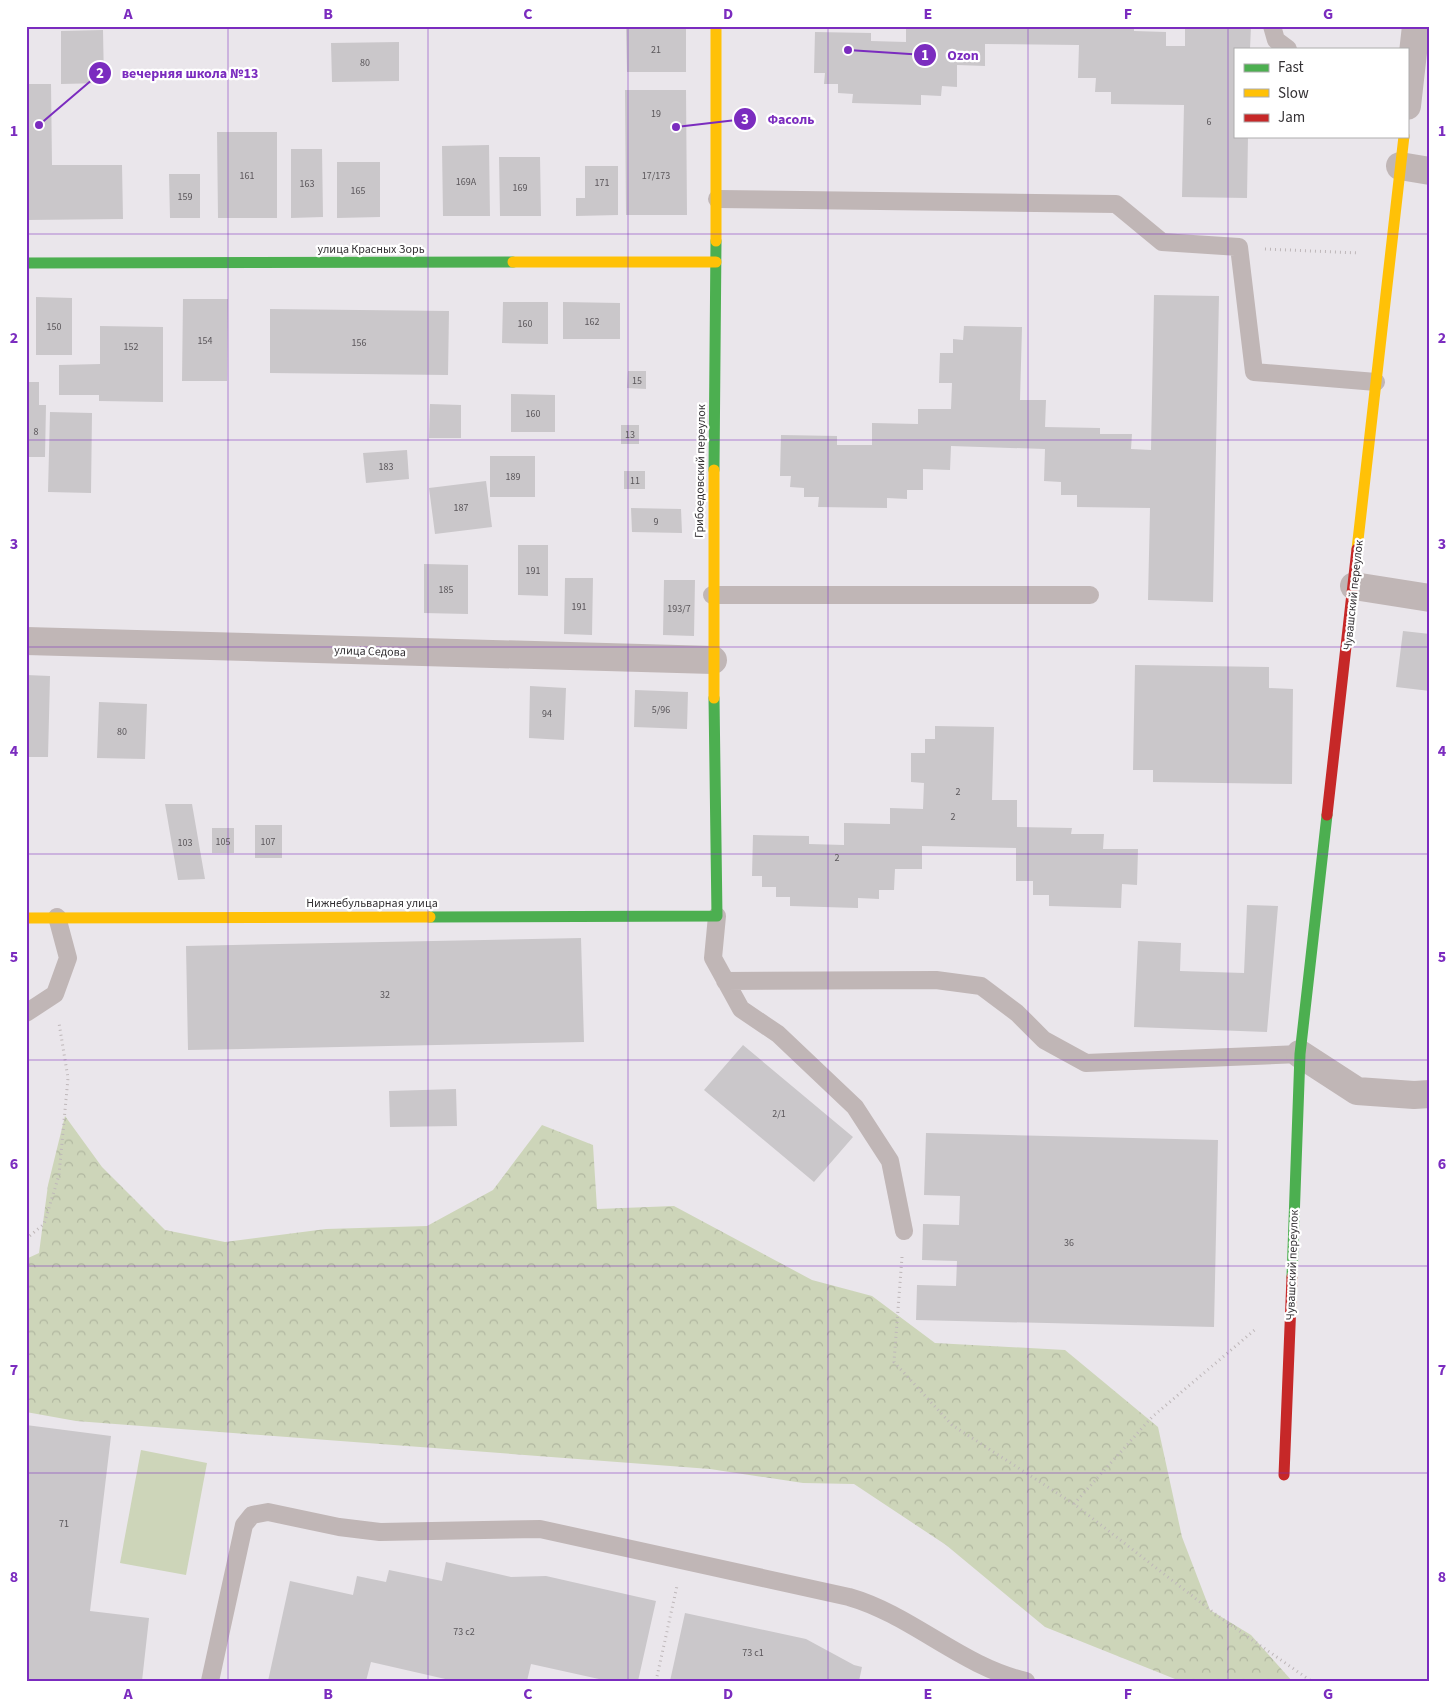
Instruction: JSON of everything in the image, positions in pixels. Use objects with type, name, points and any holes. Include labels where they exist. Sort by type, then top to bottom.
[{"type":"street","name":"Грибоедовский переулок","points":[[716,26],[717,198],[712,595],[717,916]]},
{"type":"street","points":[[1408,91],[1410,61],[1416,26]]},
{"type":"street","name":"Чувашский переулок","points":[[1284,1475],[1300,1054],[1404,138]]},
{"type":"street","points":[[1400,166],[1430,171]]},
{"type":"street","name":"улица Красных Зорь","points":[[26,263],[716,262]]},
{"type":"street","points":[[1354,586],[1430,598]]},
{"type":"street","name":"улица Седова","points":[[26,641],[713,660]]},
{"type":"street","name":"Нижнебульварная улица","points":[[26,918],[717,916]]},
{"type":"street","points":[[1300,1054],[1357,1091],[1414,1095],[1430,1094]]},
{"type":"lane","points":[[1272,26],[1276,40],[1287,48]]},
{"type":"lane","points":[[717,198],[1116,204],[1162,242],[1240,247],[1254,372],[1376,382]]},
{"type":"lane","points":[[712,595],[1090,595]]},
{"type":"lane","points":[[717,916],[713,958],[741,1009],[778,1034],[855,1107],[890,1161],[904,1231]]},
{"type":"lane","points":[[26,1013],[55,994],[68,958],[57,917]]},
{"type":"lane","points":[[725,981],[936,980],[981,986],[1017,1014],[1044,1040],[1086,1063],[1300,1054]]},
{"type":"lane","points":[[210,1681],[244,1525],[252,1515],[268,1512],[339,1527],[380,1532],[540,1529],[683,1560],[862,1600],[994,1670],[1026,1681]]},
{"type":"path","points":[[1240,247],[1391,255]]},
{"type":"path","points":[[26,1239],[44,1224],[59,1175],[68,1078],[55,994]]},
{"type":"path","points":[[904,1231],[894,1362],[952,1425],[1074,1504],[1218,1616],[1311,1681]]},
{"type":"path","points":[[1074,1504],[1152,1417],[1291,1300]]},
{"type":"path","points":[[656,1681],[683,1560]]},
{"type":"green space","points":[[65,1116],[102,1167],[165,1230],[225,1242],[326,1229],[427,1226],[493,1190],[542,1125],[593,1145],[597,1209],[674,1206],[812,1280],[872,1296],[935,1343],[1065,1350],[1158,1427],[1182,1537],[1210,1610],[1251,1635],[1292,1681],[1180,1681],[1045,1627],[946,1545],[854,1484],[803,1483],[710,1469],[76,1421],[26,1412],[26,1259],[39,1253],[48,1185]]},
{"type":"green space","points":[[141,1450],[207,1463],[186,1575],[120,1563]]},
{"type":"building","points":[[626,26],[686,26],[686,72],[627,72]]},
{"type":"building","points":[[906,26],[1134,26],[1134,31],[1166,32],[1166,46],[1185,46],[1185,26],[1251,26],[1250,48],[1234,48],[1234,138],[1248,138],[1247,198],[1182,197],[1184,105],[1111,104],[1111,92],[1095,92],[1096,78],[1078,78],[1079,45],[985,44],[985,66],[957,65],[957,87],[942,86],[941,96],[921,95],[921,105],[852,103],[853,94],[838,93],[838,84],[824,84],[825,73],[814,73],[815,32],[871,33],[871,41],[906,42]]},
{"type":"building","points":[[103,30],[104,83],[61,84],[61,31]]},
{"type":"building","points":[[399,42],[399,81],[332,82],[331,43]]},
{"type":"building","points":[[26,84],[51,84],[52,165],[122,165],[123,219],[26,220]]},
{"type":"building","points":[[625,90],[686,90],[687,215],[626,215]]},
{"type":"building","points":[[217,132],[277,132],[277,218],[218,218]]},
{"type":"building","points":[[489,145],[490,216],[443,216],[442,146]]},
{"type":"building","points":[[291,149],[322,149],[323,217],[291,218]]},
{"type":"building","points":[[499,157],[540,157],[541,216],[500,216]]},
{"type":"building","points":[[337,162],[380,162],[380,217],[337,218]]},
{"type":"building","points":[[585,166],[618,166],[618,215],[576,216],[576,198],[585,198]]},
{"type":"building","points":[[169,174],[200,174],[200,218],[170,218]]},
{"type":"building","points":[[1154,295],[1219,296],[1213,602],[1148,600],[1150,508],[1077,507],[1077,495],[1061,495],[1061,482],[1044,481],[1045,449],[951,446],[950,470],[923,469],[923,490],[907,490],[907,499],[887,498],[887,508],[818,507],[819,497],[804,497],[804,488],[790,487],[791,476],[780,476],[781,435],[837,436],[837,445],[872,445],[872,423],[918,424],[918,409],[951,409],[952,383],[939,383],[940,353],[953,353],[953,339],[963,340],[964,326],[1022,327],[1020,400],[1046,400],[1045,427],[1100,428],[1100,434],[1132,434],[1131,449],[1151,450]]},
{"type":"building","points":[[36,297],[72,298],[72,355],[36,355]]},
{"type":"building","points":[[183,299],[228,299],[227,381],[182,381]]},
{"type":"building","points":[[503,302],[548,302],[548,344],[502,343]]},
{"type":"building","points":[[563,302],[620,303],[620,339],[563,339]]},
{"type":"building","points":[[270,309],[449,311],[448,375],[270,373]]},
{"type":"building","points":[[100,326],[163,327],[163,402],[99,401],[99,395],[59,395],[59,365],[100,364]]},
{"type":"building","points":[[628,371],[646,371],[646,389],[627,388]]},
{"type":"building","points":[[26,382],[39,382],[39,405],[46,405],[45,457],[26,457]]},
{"type":"building","points":[[511,394],[555,395],[555,432],[511,432]]},
{"type":"building","points":[[430,404],[461,405],[461,438],[429,438]]},
{"type":"building","points":[[50,412],[92,413],[91,493],[48,492]]},
{"type":"building","points":[[621,425],[639,425],[639,444],[621,444]]},
{"type":"building","points":[[407,450],[409,479],[366,483],[363,453]]},
{"type":"building","points":[[490,456],[535,456],[535,497],[490,497]]},
{"type":"building","points":[[624,471],[645,471],[645,489],[624,489]]},
{"type":"building","points":[[486,481],[492,527],[435,534],[429,488]]},
{"type":"building","points":[[631,508],[681,509],[682,533],[632,532]]},
{"type":"building","points":[[518,545],[548,545],[548,596],[518,595]]},
{"type":"building","points":[[424,564],[468,565],[468,614],[424,613]]},
{"type":"building","points":[[565,578],[593,578],[592,635],[564,634]]},
{"type":"building","points":[[664,580],[695,580],[694,636],[663,635]]},
{"type":"building","points":[[1403,631],[1430,634],[1430,691],[1396,687]]},
{"type":"building","points":[[1135,665],[1269,667],[1269,688],[1293,689],[1292,784],[1153,782],[1153,770],[1133,770]]},
{"type":"building","points":[[26,675],[50,676],[48,757],[26,757]]},
{"type":"building","points":[[530,686],[566,688],[564,740],[529,738]]},
{"type":"building","points":[[635,690],[688,692],[687,729],[634,727]]},
{"type":"building","points":[[99,702],[147,704],[145,759],[97,758]]},
{"type":"building","points":[[935,726],[994,727],[992,800],[1017,800],[1017,827],[1072,828],[1071,834],[1104,834],[1103,849],[1138,849],[1137,885],[1122,884],[1121,908],[1049,906],[1049,895],[1033,895],[1033,881],[1016,881],[1016,848],[922,846],[922,869],[895,869],[894,890],[879,890],[879,899],[858,898],[858,908],[790,906],[790,897],[776,897],[776,887],[762,887],[762,876],[752,876],[753,835],[809,836],[809,844],[844,845],[844,823],[890,824],[890,808],[923,809],[924,783],[911,782],[911,753],[925,753],[925,739],[935,739]]},
{"type":"building","points":[[165,804],[192,804],[205,879],[178,880]]},
{"type":"building","points":[[255,825],[282,825],[282,858],[255,858]]},
{"type":"building","points":[[212,828],[234,828],[234,853],[212,853]]},
{"type":"building","points":[[1247,905],[1278,906],[1267,1032],[1134,1027],[1138,941],[1181,943],[1180,971],[1244,973]]},
{"type":"building","points":[[581,938],[584,1042],[188,1050],[186,946]]},
{"type":"building","points":[[743,1045],[853,1137],[814,1182],[704,1090]]},
{"type":"building","points":[[456,1089],[457,1126],[390,1127],[389,1091]]},
{"type":"building","points":[[926,1133],[1218,1140],[1214,1327],[916,1320],[917,1285],[956,1286],[957,1261],[922,1260],[923,1224],[959,1225],[960,1196],[924,1195]]},
{"type":"building","points":[[26,1425],[111,1436],[90,1611],[149,1618],[142,1681],[26,1681]]},
{"type":"building","points":[[446,1562],[511,1577],[546,1576],[656,1601],[638,1681],[608,1681],[531,1664],[527,1681],[454,1681],[371,1662],[366,1681],[268,1681],[290,1581],[353,1595],[357,1576],[386,1582],[389,1570],[442,1581]]},
{"type":"building","points":[[685,1613],[806,1639],[854,1665],[862,1667],[859,1681],[670,1681]]},
{"type":"traffic: fast","points":[[714,470],[716,241]]},
{"type":"traffic: fast","points":[[26,263],[513,262]]},
{"type":"traffic: fast","points":[[430,917],[717,916],[714,698]]},
{"type":"traffic: fast","points":[[1292,1277],[1300,1054],[1327,815]]},
{"type":"traffic: slow","points":[[716,26],[716,241]]},
{"type":"traffic: slow","points":[[1357,549],[1404,138]]},
{"type":"traffic: slow","points":[[513,262],[716,262]]},
{"type":"traffic: slow","points":[[714,470],[714,698]]},
{"type":"traffic: slow","points":[[26,918],[430,917]]},
{"type":"traffic: jam","points":[[1327,815],[1357,549]]},
{"type":"traffic: jam","points":[[1284,1475],[1292,1277]]},
{"type":"place","name":"Ozon","points":[[848,50]]},
{"type":"place","name":"вечерняя школа №13","points":[[39,125]]},
{"type":"place","name":"Фасоль","points":[[676,127]]}]
